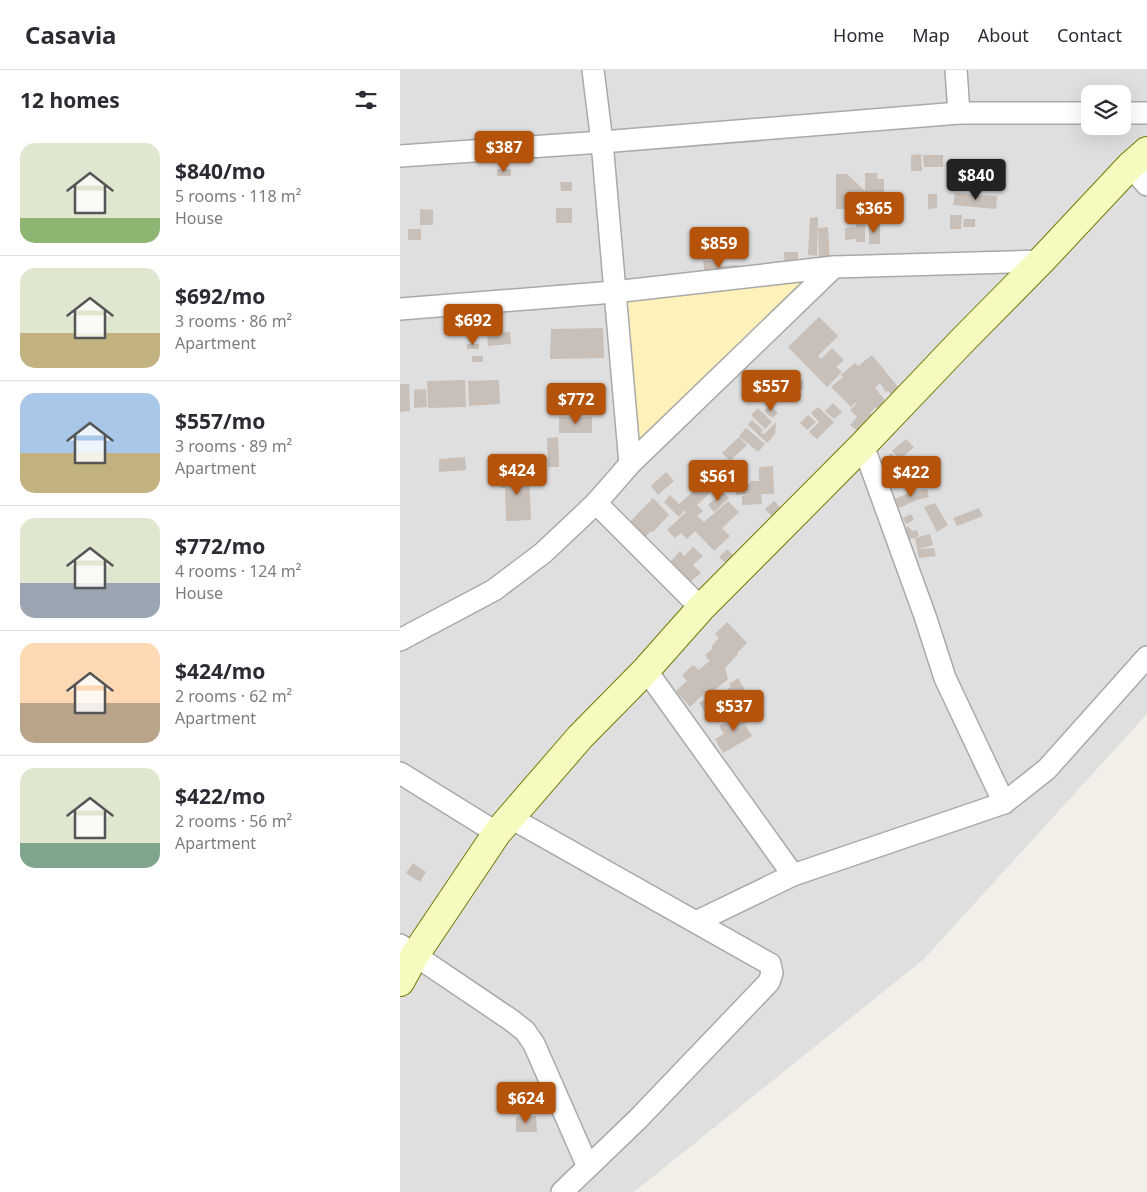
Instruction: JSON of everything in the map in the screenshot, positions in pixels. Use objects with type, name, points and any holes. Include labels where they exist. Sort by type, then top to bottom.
[{"type":"street","points":[[593,70],[602,142],[630,464]]},
{"type":"street","points":[[956,70],[959,113]]},
{"type":"street","points":[[400,156],[602,142],[959,113],[1081,113]]},
{"type":"street","points":[[1131,113],[1147,113]]},
{"type":"street","points":[[400,982],[408,950],[504,826],[580,737],[646,670],[701,608],[863,445],[962,341],[1041,261],[1141,168]]},
{"type":"street","points":[[400,309],[614,292],[834,267],[1041,261]]},
{"type":"street","points":[[400,640],[494,590],[543,553],[596,503],[630,464],[834,267]]},
{"type":"street","points":[[863,445],[926,616],[945,678],[1004,802]]},
{"type":"street","points":[[596,503],[701,608]]},
{"type":"street","points":[[696,922],[793,875],[1004,802],[1047,769],[1147,656]]},
{"type":"street","points":[[646,670],[793,875]]},
{"type":"street","points":[[400,773],[696,922],[770,964],[772,973],[769,982],[638,1119],[562,1192]]},
{"type":"street","points":[[408,950],[524,1031],[534,1044],[588,1168]]},
{"type":"shaded area","points":[[400,70],[1147,70],[1147,714],[924,959],[634,1192],[400,1192]]},
{"type":"sand","points":[[826,268],[629,457],[615,296]]},
{"type":"building","points":[[921,154],[922,171],[911,171],[911,155]]},
{"type":"building","points":[[923,155],[943,155],[943,167],[924,167]]},
{"type":"building","points":[[955,161],[956,182],[947,182],[946,162]]},
{"type":"building","points":[[497,169],[511,169],[511,176],[497,176]]},
{"type":"building","points":[[865,173],[877,173],[877,179],[884,179],[884,209],[836,209],[836,174],[847,174],[865,191]]},
{"type":"building","points":[[560,182],[572,182],[572,191],[561,191]]},
{"type":"building","points":[[955,193],[997,196],[996,209],[953,205]]},
{"type":"building","points":[[928,194],[937,194],[937,208],[928,209]]},
{"type":"building","points":[[556,208],[572,208],[572,223],[556,223]]},
{"type":"building","points":[[420,209],[433,210],[433,225],[420,225]]},
{"type":"building","points":[[856,215],[865,215],[865,242],[856,242],[856,239],[845,240],[845,228],[856,227]]},
{"type":"building","points":[[950,215],[962,215],[961,229],[950,229]]},
{"type":"building","points":[[818,217],[817,256],[808,255],[810,218]]},
{"type":"building","points":[[964,219],[975,219],[975,227],[963,227]]},
{"type":"building","points":[[869,223],[880,223],[880,244],[869,244]]},
{"type":"building","points":[[828,227],[830,263],[819,261],[818,228]]},
{"type":"building","points":[[408,229],[421,229],[421,240],[408,240]]},
{"type":"building","points":[[784,252],[798,252],[798,268],[785,268]]},
{"type":"building","points":[[718,260],[718,266],[739,265],[739,273],[705,276],[703,261]]},
{"type":"building","points":[[819,317],[838,336],[818,356],[821,359],[832,348],[844,360],[836,367],[842,372],[827,387],[788,347]]},
{"type":"building","points":[[603,328],[604,358],[550,359],[551,329]]},
{"type":"building","points":[[510,332],[511,344],[488,346],[487,334]]},
{"type":"building","points":[[467,344],[479,344],[479,349],[467,349]]},
{"type":"building","points":[[872,355],[903,393],[894,399],[880,383],[875,388],[889,408],[882,415],[876,407],[870,413],[875,418],[860,433],[850,425],[857,417],[850,410],[857,403],[851,407],[831,387],[855,363],[858,366]]},
{"type":"building","points":[[472,356],[483,356],[483,362],[472,362]]},
{"type":"building","points":[[465,380],[466,407],[428,408],[427,381]]},
{"type":"building","points":[[499,380],[500,404],[469,406],[468,381]]},
{"type":"building","points":[[779,380],[803,380],[803,390],[779,390]]},
{"type":"building","points":[[400,384],[409,384],[410,411],[400,412]]},
{"type":"building","points":[[426,389],[427,407],[414,408],[414,390]]},
{"type":"building","points":[[833,403],[842,412],[834,419],[825,411]]},
{"type":"building","points":[[770,406],[778,413],[772,418],[764,411]]},
{"type":"building","points":[[818,407],[834,422],[817,439],[809,432],[819,422],[811,413]]},
{"type":"building","points":[[758,408],[772,422],[765,429],[751,415]]},
{"type":"building","points":[[808,415],[816,422],[807,430],[800,423]]},
{"type":"building","points":[[559,417],[592,417],[592,433],[559,433]]},
{"type":"building","points":[[752,420],[763,430],[761,433],[764,434],[776,422],[775,434],[767,443],[748,425]]},
{"type":"building","points":[[746,428],[765,444],[758,452],[739,436]]},
{"type":"building","points":[[558,437],[559,467],[548,467],[547,438]]},
{"type":"building","points":[[739,437],[747,445],[730,461],[722,453]]},
{"type":"building","points":[[906,439],[914,447],[900,460],[892,451]]},
{"type":"building","points":[[891,453],[907,468],[897,478],[891,472],[883,476],[876,470]]},
{"type":"building","points":[[465,457],[466,470],[439,472],[439,459]]},
{"type":"building","points":[[773,466],[774,494],[761,494],[762,504],[742,505],[742,496],[754,494],[736,495],[736,484],[750,484],[750,481],[759,481],[759,467]]},
{"type":"building","points":[[529,472],[531,520],[506,521],[505,488],[501,488],[500,473]]},
{"type":"building","points":[[666,472],[674,481],[658,495],[651,486]]},
{"type":"building","points":[[704,474],[717,486],[697,505],[703,511],[697,516],[704,522],[728,501],[739,512],[722,528],[730,536],[714,551],[695,531],[687,539],[681,533],[675,538],[667,530],[686,512],[685,510],[679,517],[664,502],[670,495],[679,504],[699,486],[695,482]]},
{"type":"building","points":[[927,489],[929,497],[897,509],[893,500],[913,491]]},
{"type":"building","points":[[723,491],[729,498],[714,512],[708,505]]},
{"type":"building","points":[[653,498],[669,515],[653,532],[651,531],[642,540],[627,525]]},
{"type":"building","points":[[774,501],[781,508],[772,517],[765,509]]},
{"type":"building","points":[[935,503],[948,525],[937,532],[924,507]]},
{"type":"building","points":[[979,508],[983,516],[957,526],[953,518]]},
{"type":"building","points":[[911,514],[914,520],[906,524],[903,518]]},
{"type":"building","points":[[908,526],[912,531],[917,530],[919,535],[905,540],[903,530]]},
{"type":"building","points":[[930,534],[933,545],[918,549],[934,548],[936,556],[919,558],[915,538]]},
{"type":"building","points":[[693,547],[703,556],[693,565],[701,573],[689,583],[677,571],[679,569],[671,561],[680,551],[684,556]]},
{"type":"building","points":[[727,549],[735,557],[728,565],[719,557]]},
{"type":"building","points":[[727,622],[747,643],[725,668],[728,679],[716,689],[718,691],[711,697],[706,689],[707,691],[690,707],[676,691],[687,681],[682,675],[693,665],[699,670],[710,662],[705,655],[712,649],[712,646],[719,638],[715,634]]},
{"type":"building","points":[[738,678],[745,690],[716,707],[707,715],[699,703],[709,697],[711,699],[731,687],[729,684]]},
{"type":"building","points":[[747,710],[753,719],[736,729],[745,725],[752,736],[723,753],[715,739],[724,734],[719,726]]},
{"type":"building","points":[[413,863],[426,872],[420,882],[406,873]]},
{"type":"building","points":[[536,1116],[537,1132],[516,1132],[516,1117]]}]
